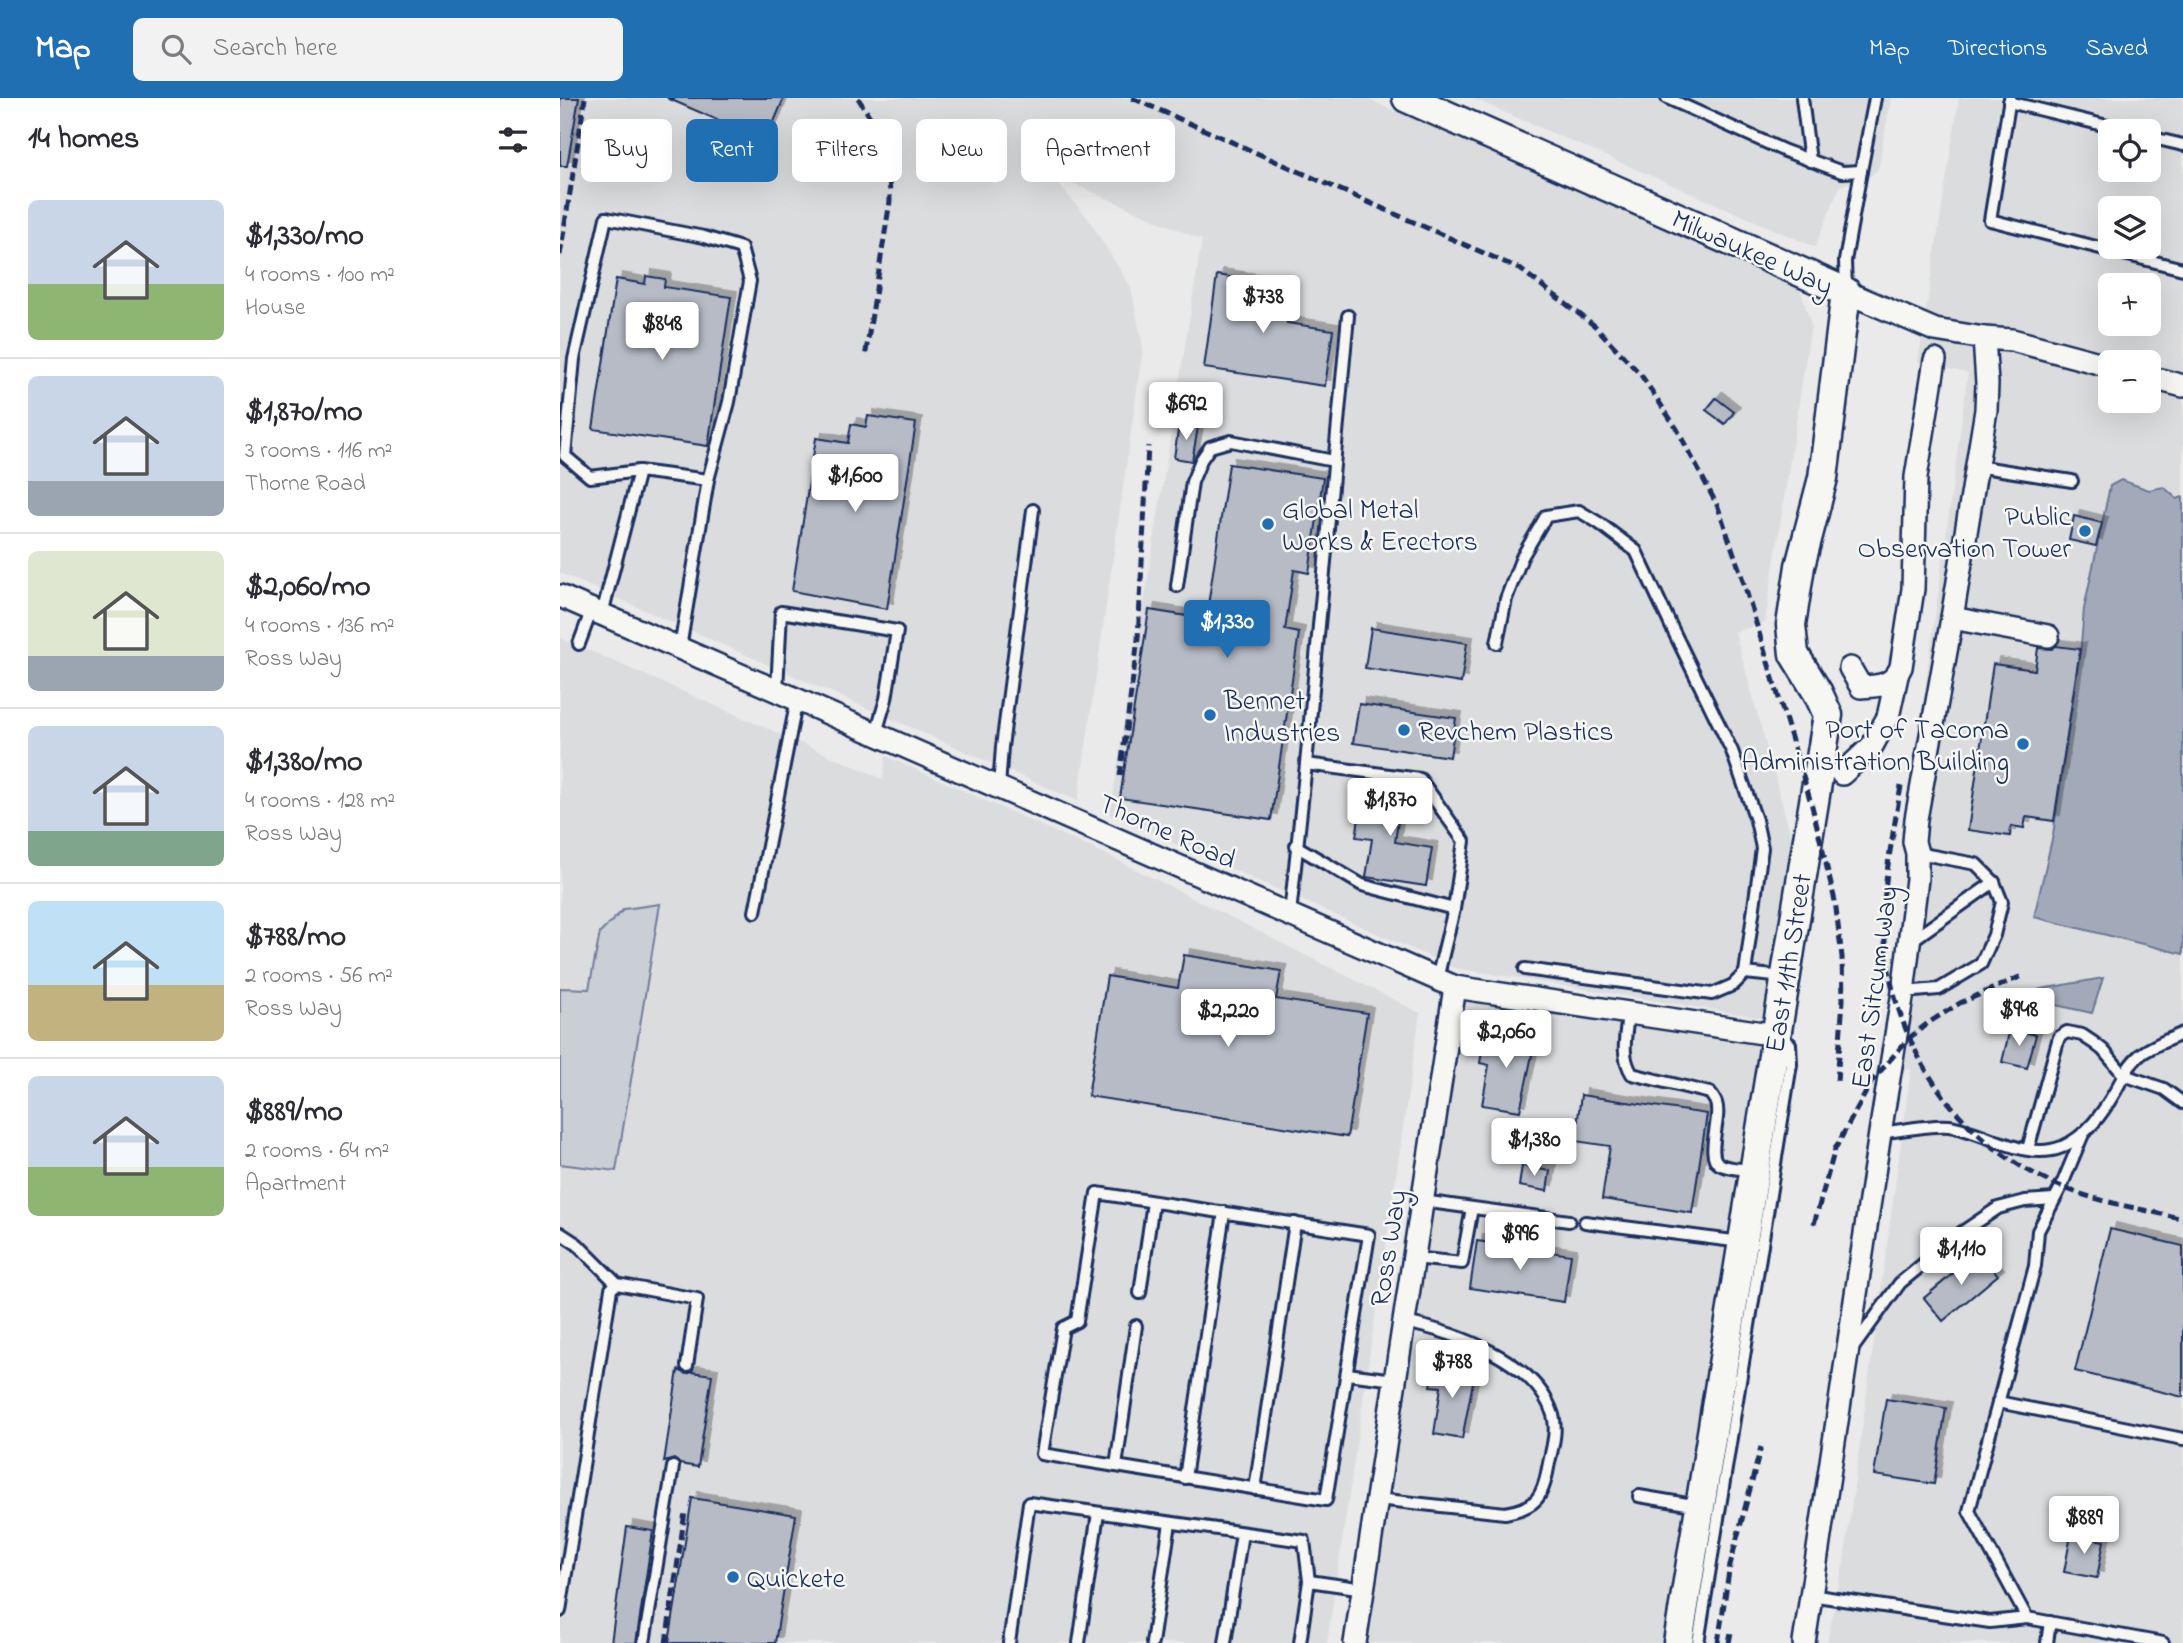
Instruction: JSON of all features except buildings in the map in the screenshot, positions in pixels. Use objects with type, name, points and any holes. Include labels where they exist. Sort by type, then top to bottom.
[{"type":"street","name":"Milwaukee Way","points":[[1421,101],[1935,330],[2012,340],[2098,363]]},
{"type":"street","name":"East 11th Street","points":[[1678,1643],[1828,715],[1794,654],[1791,639],[1792,611],[1800,566],[1823,478],[1846,292]]},
{"type":"street","name":"East Sitcum Way","points":[[1804,1643],[1903,992],[1917,878],[1914,842],[1916,819],[1986,410],[1984,338]]},
{"type":"street","points":[[1842,774],[1872,746],[1888,717],[1905,652],[1913,589],[1916,477],[1935,360]]},
{"type":"street","points":[[2161,380],[2183,386]]},
{"type":"street","name":"Thorne Road","points":[[560,596],[1446,983],[1628,1014],[1776,1035]]},
{"type":"street","points":[[1952,618],[2048,636]]},
{"type":"street","points":[[1850,668],[1861,687],[1887,684],[1897,676]]},
{"type":"street","name":"Ross Way","points":[[1355,1643],[1422,1201],[1446,983]]},
{"type":"lane","points":[[1667,98],[1810,160],[1842,172],[1861,171]]},
{"type":"lane","points":[[1802,98],[1810,160]]},
{"type":"lane","points":[[1846,292],[1845,261],[1875,98]]},
{"type":"lane","points":[[2098,123],[2009,100],[1990,220],[2183,269]]},
{"type":"lane","points":[[2161,139],[2183,145]]},
{"type":"lane","points":[[680,648],[708,480],[729,402],[750,281],[741,248],[704,237],[606,218],[574,359],[565,456],[590,477],[639,471],[708,480]]},
{"type":"lane","points":[[1290,914],[1348,316]]},
{"type":"lane","points":[[1177,586],[1192,482],[1210,447],[1231,441],[1334,461]]},
{"type":"lane","points":[[1976,466],[2072,481]]},
{"type":"lane","points":[[579,644],[597,612],[639,471]]},
{"type":"lane","points":[[999,787],[1033,509]]},
{"type":"lane","points":[[1497,643],[1506,599],[1522,558],[1546,516],[1578,511],[1636,551],[1732,751],[1756,820],[1762,848],[1745,973],[1733,985],[1712,994],[1525,969]]},
{"type":"lane","points":[[777,690],[781,612],[897,631],[886,699],[876,733]]},
{"type":"lane","points":[[755,912],[797,699]]},
{"type":"lane","points":[[1306,764],[1420,779],[1464,841],[1446,983]]},
{"type":"lane","points":[[1296,846],[1362,885],[1454,909]]},
{"type":"lane","points":[[1903,992],[1939,989],[1981,964],[1994,935],[2002,902],[1994,882],[1976,864],[1917,853]]},
{"type":"lane","points":[[1909,943],[1994,882]]},
{"type":"lane","points":[[1745,973],[1784,977]]},
{"type":"lane","points":[[1628,1014],[1625,1063],[1632,1074],[1710,1093],[1718,1112],[1714,1159],[1720,1165],[1755,1171]]},
{"type":"lane","points":[[2028,1149],[2059,1037],[2067,1032],[2082,1035],[2103,1050],[2124,1075],[2164,1089],[2183,1103]]},
{"type":"lane","points":[[2027,1618],[1969,1511],[2035,1266],[2038,1231],[2083,1135],[2106,1108],[2124,1075],[2140,1055],[2183,1033]]},
{"type":"lane","points":[[1698,1643],[1791,1064],[1790,1044],[1776,1035]]},
{"type":"lane","points":[[1880,1133],[1948,1126],[2000,1143],[2044,1152],[2062,1147],[2083,1135]]},
{"type":"lane","points":[[1097,1193],[1224,1212],[1369,1235],[1326,1500],[1042,1454],[1063,1328],[1077,1321],[1097,1193]]},
{"type":"lane","points":[[1847,1356],[1900,1283],[1961,1233],[1998,1208],[2025,1201],[2054,1199]]},
{"type":"lane","points":[[1422,1201],[1569,1221]]},
{"type":"lane","points":[[1140,1293],[1153,1202]]},
{"type":"lane","points":[[1414,1258],[1462,1263],[1472,1208]]},
{"type":"lane","points":[[1185,1478],[1224,1212]]},
{"type":"lane","points":[[1585,1222],[1744,1242]]},
{"type":"lane","points":[[1255,1489],[1295,1223]]},
{"type":"lane","points":[[560,1233],[577,1244],[617,1284],[697,1299],[687,1366]]},
{"type":"lane","points":[[560,1611],[563,1574],[611,1289],[617,1284]]},
{"type":"lane","points":[[1377,1499],[1506,1513],[1524,1510],[1536,1501],[1545,1485],[1554,1433],[1553,1415],[1544,1396],[1528,1376],[1464,1339],[1404,1322]]},
{"type":"lane","points":[[1116,1466],[1136,1326]]},
{"type":"lane","points":[[1347,1374],[1395,1380]]},
{"type":"lane","points":[[1998,1402],[2183,1439]]},
{"type":"lane","points":[[644,1643],[673,1467]]},
{"type":"lane","points":[[1639,1496],[1699,1506]]},
{"type":"lane","points":[[1009,1643],[1029,1503],[1304,1541],[1309,1581],[1300,1643]]},
{"type":"lane","points":[[1079,1643],[1098,1513]]},
{"type":"lane","points":[[1153,1643],[1170,1523]]},
{"type":"lane","points":[[1226,1643],[1242,1533]]},
{"type":"lane","points":[[1309,1581],[1364,1589]]},
{"type":"lane","points":[[1810,1595],[1990,1622],[2027,1618],[2163,1643]]},
{"type":"lane","points":[[2047,1643],[2050,1622]]},
{"type":"shaded area","points":[[560,98],[1365,98],[1800,288],[1811,325],[1765,622],[1735,632],[1795,851],[1770,1019],[1455,968],[1110,815],[1202,240],[1070,182],[1175,182],[1175,119],[1021,119],[1021,182],[1057,182],[1089,220],[1131,288],[1143,348],[1078,801],[560,573]]},
{"type":"shaded area","points":[[1472,98],[1891,98],[1878,169],[1868,178],[1867,187],[1848,183],[1840,186],[1815,247]]},
{"type":"shaded area","points":[[1959,98],[2183,98],[2183,497],[2177,500],[2164,487],[2149,490],[2121,481],[2096,546],[2084,609],[2053,835],[2034,917],[2183,954],[2183,1643],[1827,1643],[1844,1561],[1911,1069],[1880,1067],[1907,878],[1904,845],[1968,373],[1918,362]]},
{"type":"shaded area","points":[[560,638],[883,779],[886,756],[1105,854],[1420,1013],[1327,1643],[560,1643],[560,1164],[616,1171],[645,992],[560,988]]},
{"type":"shaded area","points":[[660,904],[616,1171],[560,1164],[560,988],[589,989],[600,933],[624,909]]},
{"type":"shaded area","points":[[1456,995],[1768,1039],[1682,1643],[1363,1643]]},
{"type":"water","points":[[2121,480],[2149,490],[2164,487],[2177,499],[2183,497],[2183,954],[2034,917],[2053,835],[2084,609],[2110,486]]},
{"type":"water","points":[[2103,978],[2092,1013],[2020,997],[2041,989]]},
{"type":"railway","points":[[560,255],[585,98]]},
{"type":"railway","points":[[858,98],[880,133],[889,165],[890,201],[865,358]]},
{"type":"railway","points":[[1132,98],[1520,269],[1595,326],[1641,375],[1677,429],[1718,507],[1812,806],[1835,901],[1842,957],[1843,1000],[1837,1082]]},
{"type":"railway","points":[[1120,776],[1138,639],[1148,446]]},
{"type":"railway","points":[[1901,786],[1885,889],[1884,923],[1888,966],[1898,1006],[1913,1045],[1933,1081],[1958,1114],[1988,1143],[2022,1167],[2060,1186],[2089,1196],[2183,1219]]},
{"type":"railway","points":[[1814,1224],[1835,1149],[1872,1081],[1908,1039],[1928,1023],[1960,1003],[2022,976]]},
{"type":"railway","points":[[1718,1643],[1730,1565],[1761,1447]]},
{"type":"railway","points":[[666,1643],[685,1512]]},
{"type":"railway","points":[[1729,1643],[1731,1632]]},
{"type":"place","name":"Global Metal Works & Erectors","points":[[1268,524]]},
{"type":"place","name":"Public Observation Tower","points":[[2085,531]]},
{"type":"place","name":"Bennet Industries","points":[[1210,715]]},
{"type":"place","name":"Revchem Plastics","points":[[1404,730]]},
{"type":"place","name":"Port of Tacoma Administration Building","points":[[2023,744]]},
{"type":"place","name":"Quickete","points":[[733,1577]]}]
